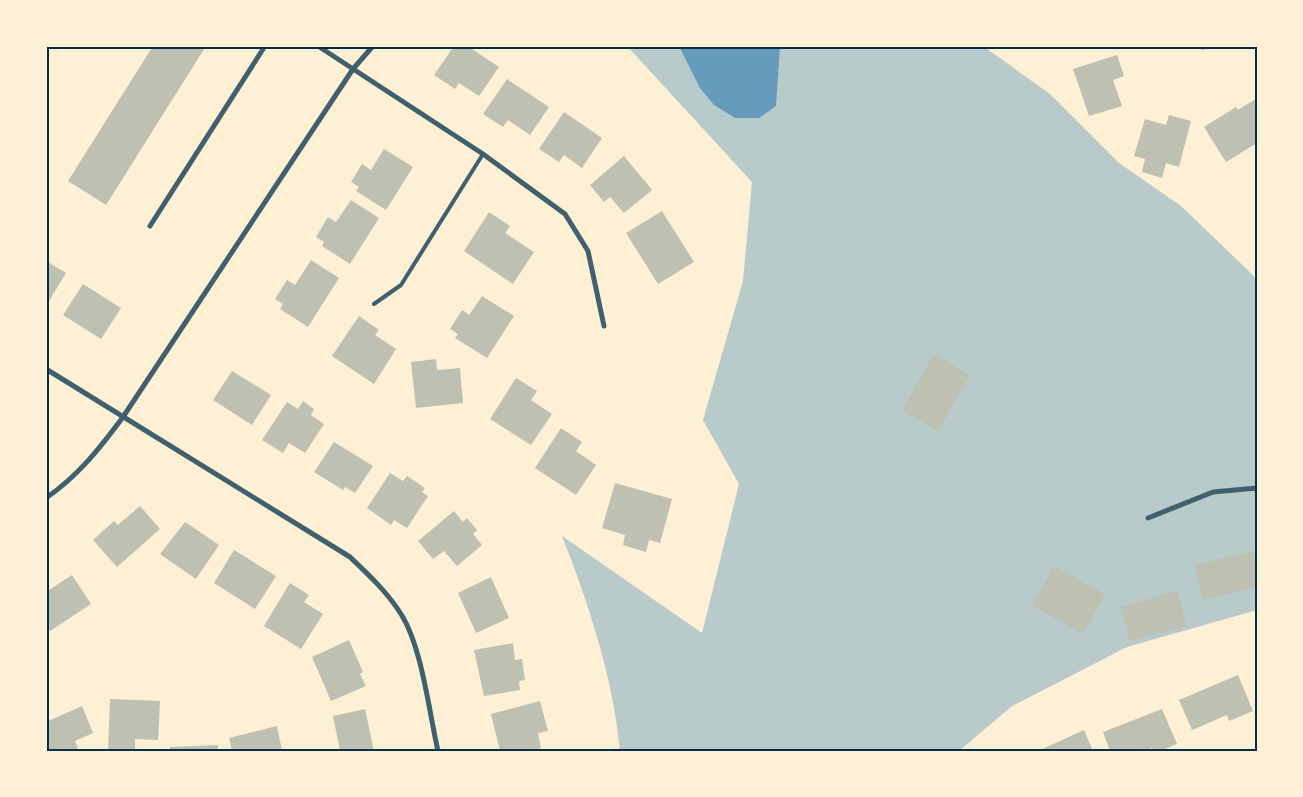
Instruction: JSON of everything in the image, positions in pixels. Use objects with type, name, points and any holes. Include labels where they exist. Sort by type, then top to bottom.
[{"type":"street","points":[[150,226],[265,46]]},
{"type":"street","points":[[318,46],[483,154],[565,214],[588,251],[604,326]]},
{"type":"street","points":[[46,498],[63,487],[94,457],[123,417],[353,69],[373,46]]},
{"type":"street","points":[[46,369],[350,557],[381,587],[402,616],[416,651],[438,751]]},
{"type":"street","points":[[1148,518],[1213,492],[1257,488]]},
{"type":"lane","points":[[374,304],[401,285],[483,154]]},
{"type":"shaded area","points":[[627,46],[983,46],[1050,94],[1119,163],[1181,206],[1257,279],[1257,610],[1127,647],[1012,706],[959,751],[620,751],[617,723],[606,669],[590,615],[562,536],[702,633],[739,484],[703,420],[743,281],[752,182]]},
{"type":"water","points":[[679,46],[780,46],[776,106],[759,118],[735,118],[714,105],[700,88]]},
{"type":"building","points":[[153,46],[206,46],[106,205],[68,181]]},
{"type":"building","points":[[454,46],[474,46],[472,49],[499,67],[479,96],[459,83],[455,89],[434,75]]},
{"type":"building","points":[[1045,46],[1086,46],[1086,49],[1045,48]]},
{"type":"building","points":[[1117,55],[1124,76],[1113,80],[1122,106],[1089,116],[1073,69]]},
{"type":"building","points":[[507,79],[549,107],[530,135],[508,120],[503,127],[483,114]]},
{"type":"building","points":[[1257,98],[1257,143],[1226,162],[1204,127],[1236,107],[1238,110]]},
{"type":"building","points":[[564,112],[602,138],[582,168],[564,155],[559,162],[539,149]]},
{"type":"building","points":[[1169,115],[1191,121],[1179,167],[1166,163],[1162,178],[1142,172],[1145,159],[1134,156],[1145,119],[1166,125]]},
{"type":"building","points":[[384,149],[413,167],[386,210],[356,191],[359,187],[351,182],[362,164],[371,170]]},
{"type":"building","points":[[624,156],[652,190],[624,213],[610,197],[604,202],[590,185]]},
{"type":"building","points":[[351,200],[379,218],[350,264],[322,246],[324,242],[316,237],[328,217],[336,222]]},
{"type":"building","points":[[662,211],[694,262],[658,284],[626,233]]},
{"type":"building","points":[[489,212],[510,226],[505,233],[534,252],[513,284],[464,251]]},
{"type":"building","points":[[311,260],[339,278],[308,327],[280,309],[283,304],[275,299],[287,280],[295,285]]},
{"type":"building","points":[[46,261],[66,273],[46,306]]},
{"type":"building","points":[[83,284],[121,308],[101,339],[63,315]]},
{"type":"building","points":[[482,296],[514,316],[487,358],[455,338],[458,334],[450,329],[462,310],[469,315]]},
{"type":"building","points":[[359,316],[379,330],[375,335],[396,349],[374,384],[332,356]]},
{"type":"building","points":[[934,354],[970,375],[938,431],[902,410]]},
{"type":"building","points":[[436,359],[437,370],[460,368],[463,403],[416,408],[411,362]]},
{"type":"building","points":[[232,371],[271,395],[252,425],[213,400]]},
{"type":"building","points":[[516,378],[537,391],[531,400],[552,414],[531,445],[490,419]]},
{"type":"building","points":[[303,401],[314,409],[311,415],[324,424],[305,453],[289,443],[283,453],[262,440],[287,402],[298,409]]},
{"type":"building","points":[[561,428],[582,442],[576,451],[596,465],[576,495],[535,468]]},
{"type":"building","points":[[334,442],[373,466],[355,493],[345,487],[343,490],[314,472]]},
{"type":"building","points":[[390,473],[403,481],[407,476],[425,488],[422,492],[428,496],[407,528],[394,520],[391,525],[367,508]]},
{"type":"building","points":[[615,483],[672,499],[660,543],[649,540],[646,552],[623,545],[625,535],[602,528]]},
{"type":"building","points":[[140,506],[160,529],[117,567],[93,540],[114,521],[118,525]]},
{"type":"building","points":[[454,511],[463,522],[467,518],[477,530],[473,534],[482,545],[457,566],[444,551],[433,559],[418,541]]},
{"type":"building","points":[[185,522],[219,545],[196,579],[160,554]]},
{"type":"building","points":[[234,550],[276,576],[255,609],[214,583]]},
{"type":"building","points":[[1253,551],[1257,569],[1257,587],[1203,600],[1195,565]]},
{"type":"building","points":[[1054,566],[1105,594],[1083,634],[1032,606]]},
{"type":"building","points":[[72,575],[91,604],[50,631],[46,625],[46,598],[48,597],[46,592]]},
{"type":"building","points":[[491,577],[509,618],[476,633],[458,593]]},
{"type":"building","points":[[290,583],[309,595],[304,602],[323,614],[301,649],[264,626]]},
{"type":"building","points":[[1177,591],[1187,626],[1130,641],[1121,607]]},
{"type":"building","points":[[349,640],[363,672],[360,674],[366,686],[331,701],[312,657]]},
{"type":"building","points":[[513,643],[515,660],[522,659],[525,680],[519,681],[520,690],[484,696],[474,650]]},
{"type":"building","points":[[1238,675],[1253,711],[1229,721],[1227,715],[1192,730],[1179,700]]},
{"type":"building","points":[[110,699],[160,701],[158,740],[135,739],[135,751],[108,751]]},
{"type":"building","points":[[540,701],[548,731],[538,733],[541,748],[531,751],[500,751],[491,714]]},
{"type":"building","points":[[82,706],[93,733],[75,741],[78,748],[73,751],[46,751],[46,722]]},
{"type":"building","points":[[365,709],[374,751],[340,751],[333,716]]},
{"type":"building","points":[[1162,709],[1177,744],[1160,751],[1153,751],[1152,748],[1145,751],[1110,751],[1103,732]]},
{"type":"building","points":[[277,726],[282,751],[232,751],[229,738]]},
{"type":"building","points":[[1084,730],[1093,751],[1038,751]]},
{"type":"building","points":[[218,745],[218,751],[170,751],[170,747]]}]
